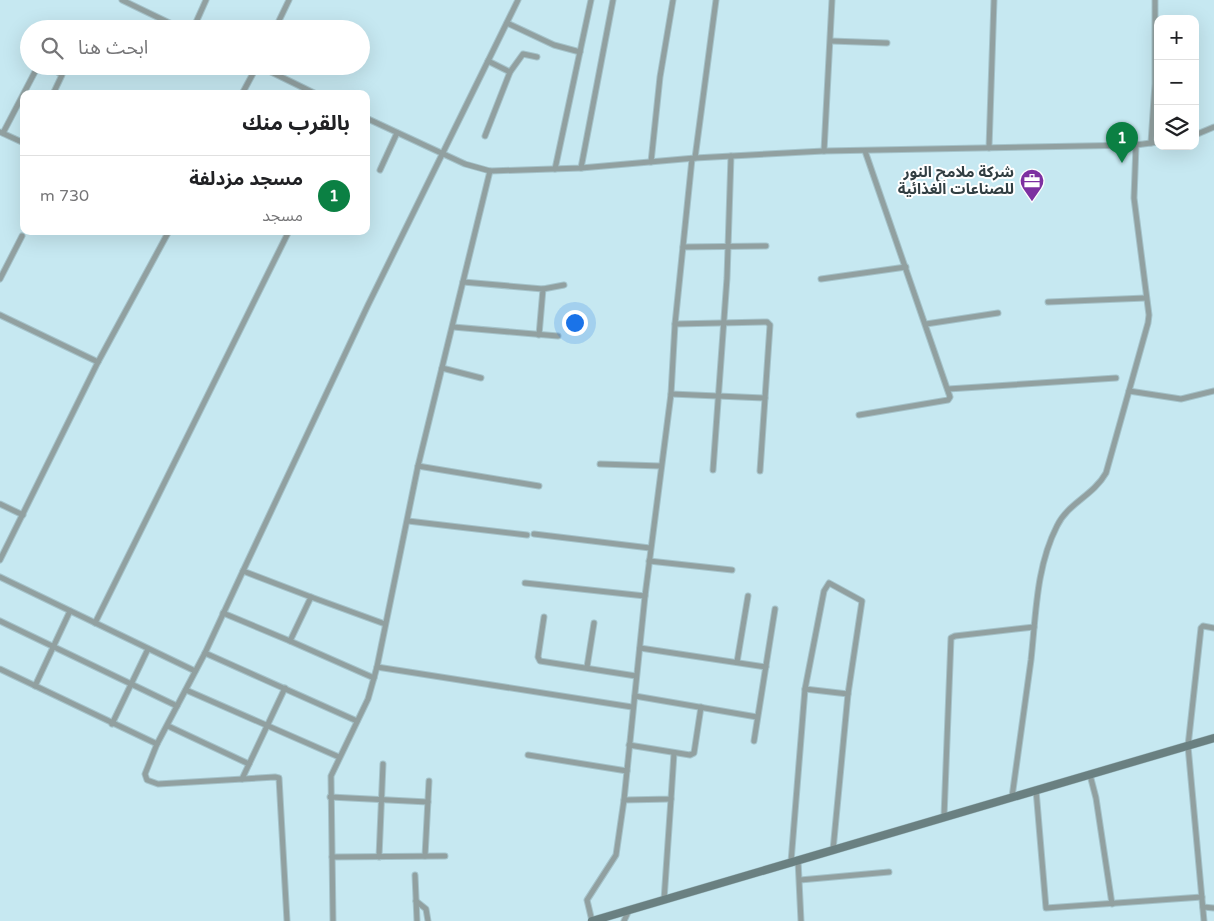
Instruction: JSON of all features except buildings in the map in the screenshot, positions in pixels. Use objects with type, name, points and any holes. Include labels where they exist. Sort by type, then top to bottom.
[{"type":"main road","points":[[592,921],[1214,738]]},
{"type":"street","points":[[122,0],[163,20]]},
{"type":"street","points":[[197,20],[206,0]]},
{"type":"street","points":[[279,20],[289,0]]},
{"type":"street","points":[[286,921],[280,781],[275,777],[169,784],[147,780],[145,774],[157,744],[205,652],[518,0]]},
{"type":"street","points":[[555,169],[590,0]]},
{"type":"street","points":[[581,168],[613,0]]},
{"type":"street","points":[[651,162],[660,77],[673,0]]},
{"type":"street","points":[[592,921],[587,900],[616,855],[624,800],[650,548],[671,394],[675,324],[683,247],[716,0]]},
{"type":"street","points":[[824,151],[832,0]]},
{"type":"street","points":[[989,148],[994,0]]},
{"type":"street","points":[[1151,143],[1155,84],[1155,0]]},
{"type":"street","points":[[507,23],[554,45],[580,52]]},
{"type":"street","points":[[830,41],[887,43]]},
{"type":"street","points":[[485,136],[510,72],[523,54],[537,57]]},
{"type":"street","points":[[488,61],[510,72]]},
{"type":"street","points":[[25,90],[33,75]]},
{"type":"street","points":[[55,90],[62,75]]},
{"type":"street","points":[[244,90],[253,75]]},
{"type":"street","points":[[277,75],[308,90]]},
{"type":"street","points":[[20,98],[1,132],[20,141]]},
{"type":"street","points":[[370,120],[466,164],[490,171],[581,168],[694,158],[824,151],[865,152],[1136,145],[1154,143]]},
{"type":"street","points":[[1199,134],[1214,128]]},
{"type":"street","points":[[380,170],[397,133]]},
{"type":"street","points":[[1012,797],[1038,589],[1054,533],[1067,511],[1091,494],[1106,473],[1148,323],[1134,198],[1136,145]]},
{"type":"street","points":[[859,415],[948,400],[948,389],[865,152]]},
{"type":"street","points":[[712,470],[728,247],[731,156]]},
{"type":"street","points":[[333,921],[330,776],[368,699],[377,667],[418,466],[490,171]]},
{"type":"street","points":[[0,560],[98,362],[167,235]]},
{"type":"street","points":[[95,623],[286,235]]},
{"type":"street","points":[[0,279],[22,236]]},
{"type":"street","points":[[683,247],[766,246]]},
{"type":"street","points":[[821,279],[906,267]]},
{"type":"street","points":[[463,282],[543,289],[564,285]]},
{"type":"street","points":[[538,335],[543,289]]},
{"type":"street","points":[[1048,302],[1146,298]]},
{"type":"street","points":[[926,324],[998,313]]},
{"type":"street","points":[[0,315],[98,362]]},
{"type":"street","points":[[675,324],[767,322],[770,325],[760,472]]},
{"type":"street","points":[[453,327],[558,336]]},
{"type":"street","points":[[442,368],[482,378]]},
{"type":"street","points":[[948,389],[1116,378]]},
{"type":"street","points":[[1129,391],[1181,399],[1214,391]]},
{"type":"street","points":[[671,394],[765,398]]},
{"type":"street","points":[[600,464],[661,466]]},
{"type":"street","points":[[418,466],[539,486]]},
{"type":"street","points":[[0,504],[23,515]]},
{"type":"street","points":[[408,521],[527,535]]},
{"type":"street","points":[[534,534],[650,548]]},
{"type":"street","points":[[649,561],[732,570]]},
{"type":"street","points":[[243,571],[385,624]]},
{"type":"street","points":[[0,577],[195,671]]},
{"type":"street","points":[[801,921],[800,880],[795,861],[805,689],[824,591],[829,583],[862,601],[848,694],[834,850]]},
{"type":"street","points":[[525,584],[645,596]]},
{"type":"street","points":[[737,662],[748,596]]},
{"type":"street","points":[[290,641],[311,597]]},
{"type":"street","points":[[754,740],[775,609]]},
{"type":"street","points":[[34,686],[70,611]]},
{"type":"street","points":[[223,614],[374,678]]},
{"type":"street","points":[[544,617],[538,659],[636,676]]},
{"type":"street","points":[[0,621],[177,706]]},
{"type":"street","points":[[587,667],[594,623]]},
{"type":"street","points":[[1204,921],[1188,746],[1201,630],[1203,626],[1214,628]]},
{"type":"street","points":[[944,817],[951,638],[1034,627]]},
{"type":"street","points":[[640,648],[766,667]]},
{"type":"street","points":[[112,724],[148,649]]},
{"type":"street","points":[[205,652],[357,721]]},
{"type":"street","points":[[377,667],[632,708]]},
{"type":"street","points":[[0,669],[157,744]]},
{"type":"street","points":[[242,779],[285,688]]},
{"type":"street","points":[[805,689],[848,694]]},
{"type":"street","points":[[186,690],[339,757]]},
{"type":"street","points":[[635,696],[757,717]]},
{"type":"street","points":[[629,745],[674,753],[694,754],[701,706]]},
{"type":"street","points":[[168,726],[249,764]]},
{"type":"street","points":[[664,900],[674,753]]},
{"type":"street","points":[[528,755],[627,771]]},
{"type":"street","points":[[379,856],[383,764]]},
{"type":"street","points":[[1090,775],[1096,798],[1112,904]]},
{"type":"street","points":[[425,856],[429,781]]},
{"type":"street","points":[[1036,790],[1046,908],[1202,898]]},
{"type":"street","points":[[330,797],[428,802]]},
{"type":"street","points":[[624,800],[671,798]]},
{"type":"street","points":[[332,857],[445,856]]},
{"type":"street","points":[[800,880],[889,872]]},
{"type":"street","points":[[415,875],[417,921]]},
{"type":"street","points":[[416,901],[426,908],[428,921]]},
{"type":"street","points":[[1203,907],[1214,908]]},
{"type":"street","points":[[624,921],[629,910]]},
{"type":"place","name":"مسجد مزدلفة","points":[[1122,163]]},
{"type":"place","name":"شركة ملامح النور للصناعات الغذائية","points":[[1032,202]]}]
